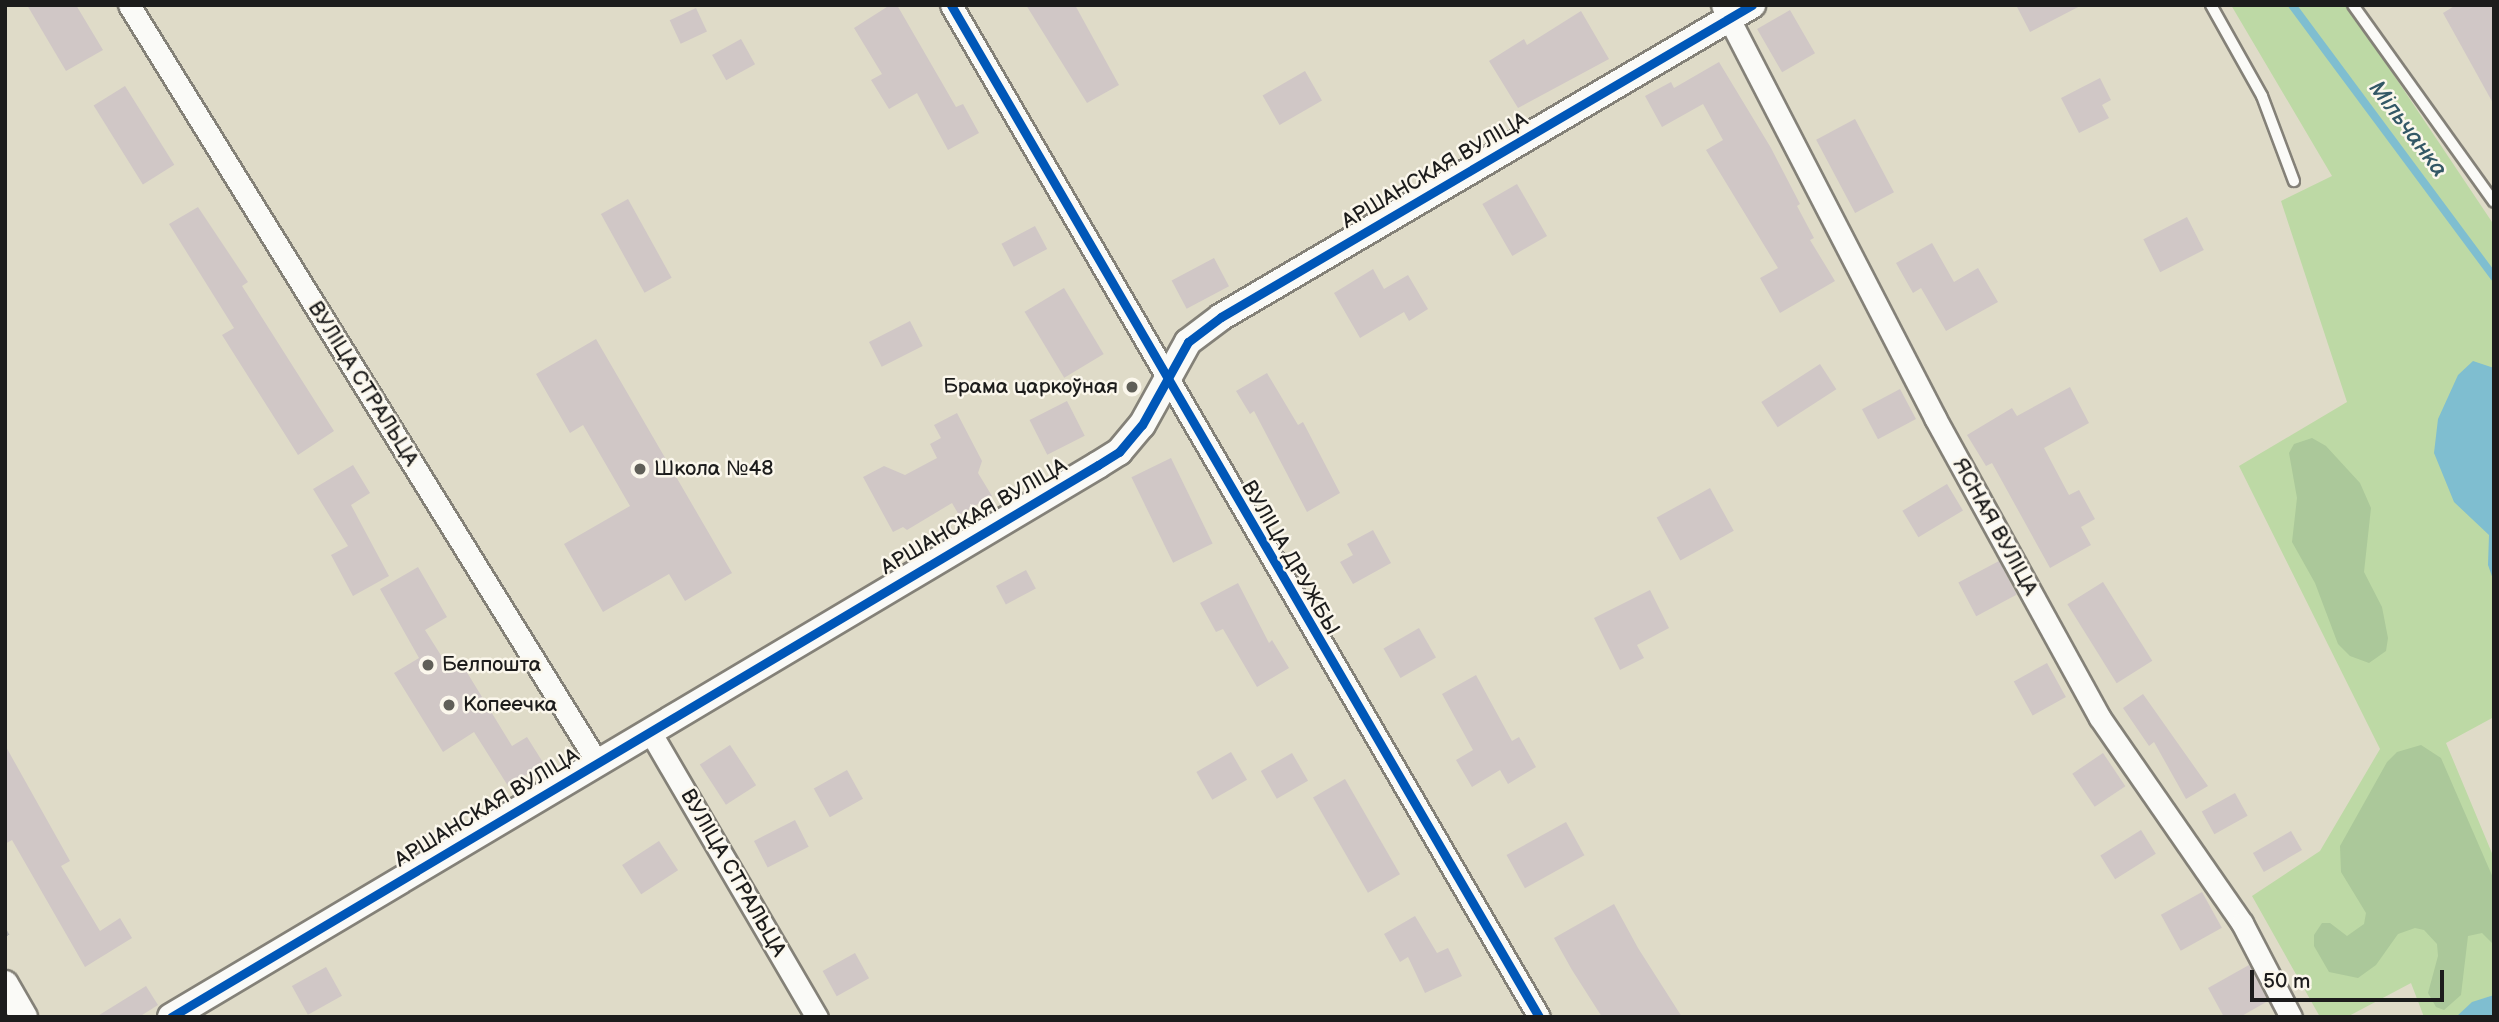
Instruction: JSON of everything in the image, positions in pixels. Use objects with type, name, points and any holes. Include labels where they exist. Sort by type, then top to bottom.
[{"type":"street","name":"ВУЛІЦА СТРАЛЬЦА","points":[[129,5],[597,762]]},
{"type":"street","name":"ВУЛІЦА ДРУЖБЫ","points":[[951,5],[1168,384],[1539,1017]]},
{"type":"street","name":"АРШАНСКАЯ ВУЛІЦА","points":[[171,1017],[1119,452],[1168,384],[1188,342],[1221,317],[1735,10]]},
{"type":"street","name":"ЯСНАЯ ВУЛІЦА","points":[[1735,10],[1935,418],[2100,718],[2242,923],[2291,1017]]},
{"type":"street","name":"ВУЛІЦА СТРАЛЬЦА","points":[[649,730],[817,1017]]},
{"type":"street","points":[[5,984],[24,1017]]},
{"type":"lane","points":[[2211,5],[2262,96],[2294,181]]},
{"type":"lane","points":[[2353,5],[2494,202]]},
{"type":"green space","points":[[2231,5],[2347,5],[2494,225],[2494,717],[2446,743],[2494,858],[2494,1017],[2424,1017],[2411,983],[2347,1017],[2320,1017],[2252,896],[2320,851],[2380,749],[2239,466],[2347,402],[2281,201],[2332,176]]},
{"type":"green space","points":[[2312,438],[2326,446],[2360,483],[2371,508],[2364,572],[2382,607],[2388,638],[2386,651],[2369,663],[2350,656],[2338,644],[2315,583],[2292,542],[2297,498],[2289,453],[2294,444]]},
{"type":"green space","points":[[2421,745],[2441,758],[2494,880],[2494,945],[2482,933],[2468,936],[2461,995],[2444,1010],[2436,1007],[2428,993],[2438,956],[2437,944],[2424,930],[2415,928],[2398,934],[2376,965],[2358,978],[2329,972],[2314,946],[2314,935],[2322,923],[2330,923],[2347,936],[2364,924],[2366,913],[2341,872],[2340,846],[2387,762],[2397,752]]},
{"type":"water","points":[[2473,361],[2494,368],[2494,582],[2488,565],[2489,535],[2454,502],[2434,453],[2438,419],[2458,375]]},
{"type":"water","points":[[2494,995],[2494,1017],[2456,1017],[2472,1002]]},
{"type":"building","points":[[27,5],[76,5],[103,50],[66,71]]},
{"type":"building","points":[[890,5],[897,5],[956,107],[963,104],[979,133],[948,150],[917,93],[889,109],[871,80],[882,74],[854,28]]},
{"type":"building","points":[[1026,5],[1075,5],[1119,85],[1087,103]]},
{"type":"building","points":[[2016,5],[2082,5],[2030,32]]},
{"type":"building","points":[[2456,5],[2494,5],[2494,105],[2443,13]]},
{"type":"building","points":[[696,8],[707,32],[681,44],[670,20]]},
{"type":"building","points":[[1790,10],[1815,53],[1782,72],[1757,29]]},
{"type":"building","points":[[1581,11],[1609,59],[1518,108],[1489,61],[1524,39],[1527,45]]},
{"type":"building","points":[[741,39],[755,64],[726,80],[712,55]]},
{"type":"building","points":[[1719,62],[1771,148],[1800,204],[1797,206],[1814,238],[1810,240],[1835,281],[1780,313],[1760,278],[1778,268],[1706,150],[1723,140],[1703,104],[1662,127],[1645,96],[1671,82],[1674,88]]},
{"type":"building","points":[[1305,71],[1322,100],[1280,125],[1263,96]]},
{"type":"building","points":[[2100,78],[2111,100],[2102,105],[2109,118],[2079,133],[2061,98]]},
{"type":"building","points":[[125,86],[174,165],[143,184],[94,106]]},
{"type":"building","points":[[1855,119],[1894,192],[1855,213],[1816,140]]},
{"type":"building","points":[[1517,184],[1547,236],[1512,256],[1482,204]]},
{"type":"building","points":[[628,199],[672,278],[645,293],[601,214]]},
{"type":"building","points":[[198,207],[248,282],[242,286],[334,431],[298,455],[222,335],[234,328],[169,224]]},
{"type":"building","points":[[2187,217],[2204,250],[2160,272],[2143,239]]},
{"type":"building","points":[[1035,226],[1047,249],[1014,267],[1001,244]]},
{"type":"building","points":[[1932,243],[1954,282],[1978,268],[1998,302],[1946,331],[1921,288],[1913,293],[1896,263]]},
{"type":"building","points":[[1214,258],[1229,286],[1187,309],[1172,281]]},
{"type":"building","points":[[1373,269],[1384,289],[1408,275],[1428,309],[1409,321],[1404,312],[1360,338],[1334,293]]},
{"type":"building","points":[[1064,288],[1104,354],[1064,378],[1025,312]]},
{"type":"building","points":[[910,321],[923,346],[882,367],[869,342]]},
{"type":"building","name":"Школа №48","points":[[596,339],[732,573],[685,601],[669,574],[603,612],[564,544],[630,506],[583,425],[570,433],[536,374]]},
{"type":"building","points":[[1820,364],[1836,389],[1778,427],[1761,402]]},
{"type":"building","points":[[1267,373],[1298,425],[1303,422],[1340,493],[1307,512],[1254,411],[1250,414],[1236,391]]},
{"type":"building","points":[[2070,387],[2089,423],[2044,448],[2069,495],[2079,490],[2095,519],[2081,527],[2091,545],[2050,568],[1992,463],[1986,466],[1967,435],[2012,408],[2017,416]]},
{"type":"building","points":[[1900,389],[1916,419],[1878,439],[1862,409]]},
{"type":"building","points":[[1067,401],[1085,436],[1047,455],[1030,420]]},
{"type":"building","points":[[957,413],[982,461],[978,473],[992,496],[959,515],[952,503],[907,530],[903,527],[893,532],[863,477],[884,466],[905,475],[937,458],[930,444],[941,438],[934,425]]},
{"type":"building","points":[[1171,458],[1213,543],[1173,563],[1131,477]]},
{"type":"building","points":[[353,465],[370,493],[351,505],[389,576],[353,596],[331,555],[348,546],[313,489]]},
{"type":"building","points":[[1947,484],[1963,511],[1918,537],[1902,511]]},
{"type":"building","points":[[1710,488],[1734,531],[1680,560],[1657,518]]},
{"type":"building","points":[[1373,530],[1391,563],[1353,584],[1340,562],[1353,555],[1347,544]]},
{"type":"building","points":[[1999,561],[2017,595],[1976,616],[1958,583]]},
{"type":"building","points":[[418,567],[447,617],[425,630],[449,668],[460,661],[512,746],[527,737],[544,764],[508,786],[474,732],[443,752],[394,673],[419,658],[380,589]]},
{"type":"building","points":[[1026,570],[1036,589],[1006,605],[996,586]]},
{"type":"building","points":[[2103,582],[2152,661],[2117,683],[2067,604]]},
{"type":"building","points":[[1238,583],[1269,643],[1272,640],[1289,668],[1257,687],[1223,629],[1216,632],[1200,603]]},
{"type":"building","points":[[1650,590],[1669,628],[1637,645],[1644,658],[1620,670],[1594,618]]},
{"type":"building","points":[[1419,628],[1436,657],[1400,678],[1383,648]]},
{"type":"building","points":[[2047,663],[2066,697],[2033,716],[2014,681]]},
{"type":"building","points":[[1476,675],[1512,741],[1519,737],[1536,767],[1508,784],[1500,770],[1472,787],[1456,760],[1473,750],[1442,694]]},
{"type":"building","points":[[2143,694],[2208,786],[2186,799],[2154,742],[2149,746],[2123,708]]},
{"type":"building","points":[[5,745],[70,861],[61,866],[100,931],[120,918],[132,938],[85,967],[12,840],[5,844]]},
{"type":"building","points":[[730,745],[756,785],[726,805],[700,765]]},
{"type":"building","points":[[1231,752],[1247,780],[1212,800],[1196,772]]},
{"type":"building","points":[[1292,753],[1308,781],[1277,799],[1261,771]]},
{"type":"building","points":[[2103,753],[2125,786],[2095,807],[2072,774]]},
{"type":"building","points":[[847,770],[863,799],[830,817],[814,788]]},
{"type":"building","points":[[1345,779],[1400,874],[1368,893],[1313,798]]},
{"type":"building","points":[[2235,793],[2248,816],[2214,834],[2202,811]]},
{"type":"building","points":[[795,820],[809,847],[768,868],[754,841]]},
{"type":"building","points":[[1566,822],[1584,855],[1525,888],[1507,855]]},
{"type":"building","points":[[2141,830],[2156,854],[2115,879],[2100,855]]},
{"type":"building","points":[[2291,831],[2302,850],[2264,872],[2253,853]]},
{"type":"building","points":[[659,841],[678,870],[641,894],[622,865]]},
{"type":"building","points":[[2202,892],[2222,928],[2181,951],[2161,915]]},
{"type":"building","points":[[1614,904],[1638,948],[1682,1017],[1602,1017],[1572,970],[1554,938]]},
{"type":"building","points":[[1415,916],[1437,953],[1448,948],[1462,976],[1425,993],[1408,957],[1400,962],[1384,934]]},
{"type":"building","points":[[855,953],[869,978],[837,996],[823,971]]},
{"type":"building","points":[[2249,965],[2268,1001],[2240,1017],[2224,1017],[2208,988]]},
{"type":"building","points":[[326,967],[342,996],[308,1015],[292,986]]},
{"type":"building","points":[[146,986],[158,1005],[139,1017],[96,1017]]},
{"type":"waterway","name":"Мільчанка","points":[[2292,5],[2494,277]]},
{"type":"cycle path","points":[[951,5],[1539,1017]]},
{"type":"cycle path","points":[[171,1017],[1119,452],[1142,425],[1188,342],[1221,317],[1752,5]]},
{"type":"place","name":"Брама царкоўная","points":[[1132,387]]},
{"type":"place","name":"Школа №48","points":[[640,469]]},
{"type":"place","name":"Белпошта","points":[[428,665]]},
{"type":"place","name":"Копеечка","points":[[449,705]]}]
